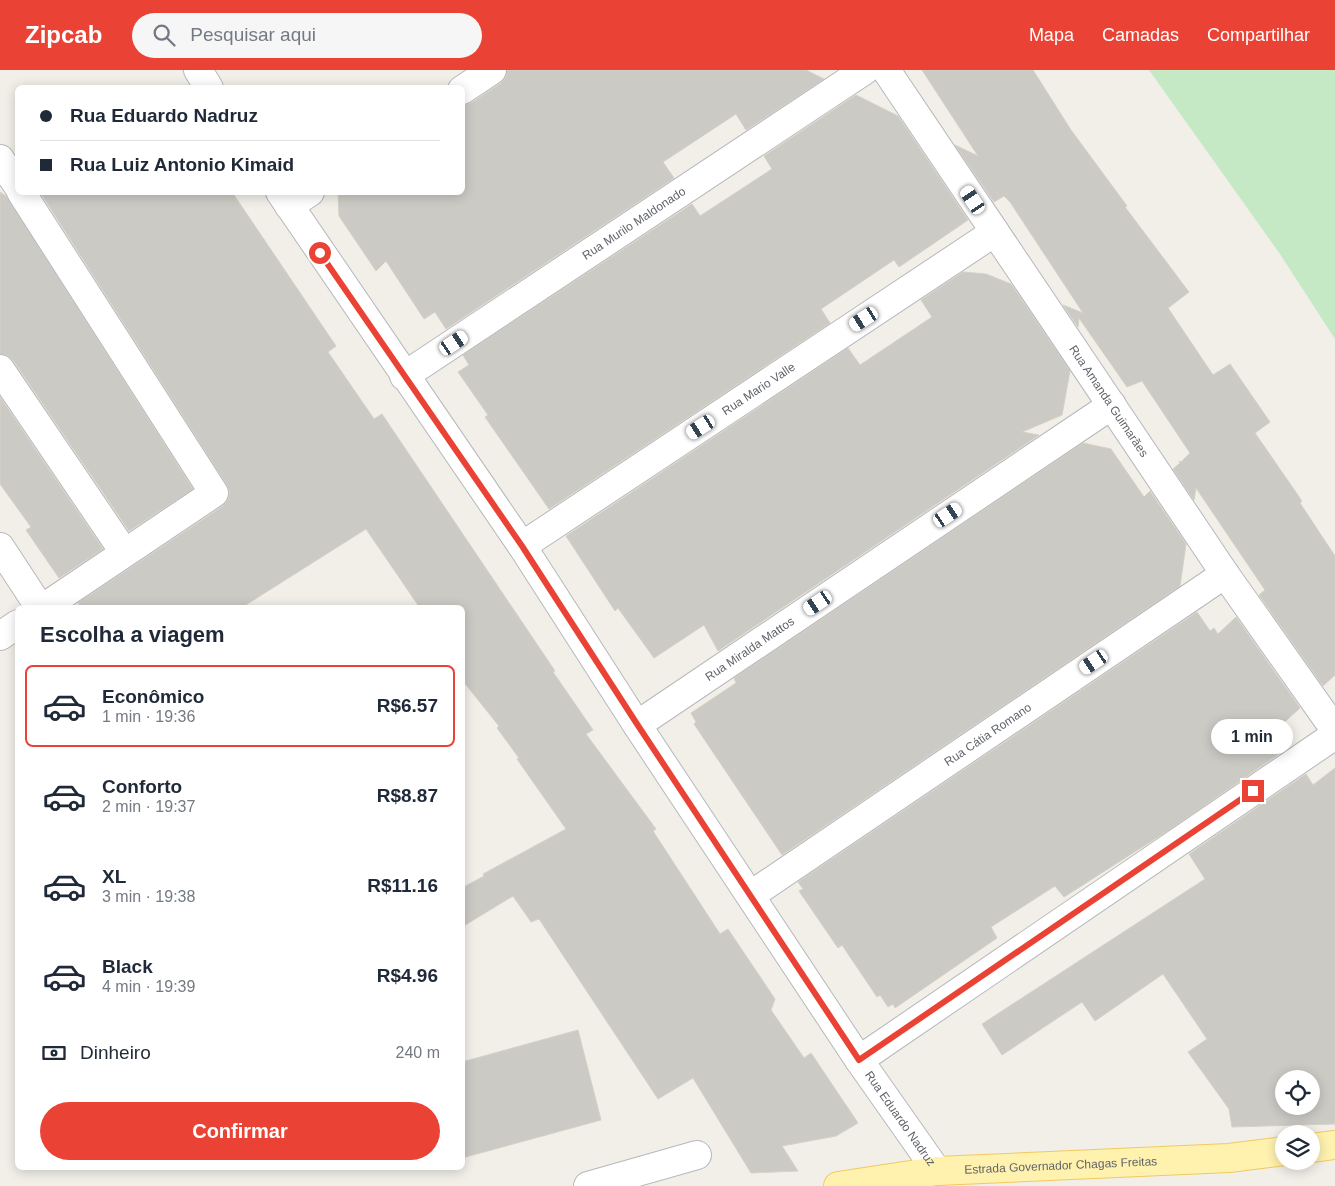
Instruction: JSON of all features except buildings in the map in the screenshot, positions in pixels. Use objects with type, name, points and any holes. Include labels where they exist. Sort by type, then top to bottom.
[{"type":"main road","points":[[1320,1147],[1335,1145]]},
{"type":"main road","name":"Estrada Governador Chagas Freitas","points":[[838,1186],[937,1170],[1229,1158],[1275,1152]]},
{"type":"street","points":[[198,70],[207,85]]},
{"type":"street","points":[[465,88],[492,70]]},
{"type":"street","name":"Rua Murilo Maldonado","points":[[404,376],[865,70]]},
{"type":"street","name":"Rua Amanda Guimarães","points":[[886,70],[1225,574],[1335,730]]},
{"type":"street","points":[[0,159],[15,182]]},
{"type":"street","points":[[23,195],[214,493],[45,605]]},
{"type":"street","name":"Rua Eduardo Nadruz","points":[[293,197],[404,376],[522,546],[859,1060],[937,1170]]},
{"type":"street","name":"Rua Mario Valle","points":[[522,546],[995,232]]},
{"type":"street","points":[[0,370],[124,552]]},
{"type":"street","name":"Rua Miralda Mattos","points":[[637,724],[1112,405]]},
{"type":"street","points":[[0,547],[39,605]]},
{"type":"street","name":"Rua Cátia Romano","points":[[751,895],[1225,574]]},
{"type":"street","points":[[0,636],[15,626]]},
{"type":"street","points":[[859,1060],[1335,735]]},
{"type":"street","points":[[588,1186],[697,1155]]},
{"type":"green space","points":[[1149,70],[1335,70],[1335,339],[1280,254]]},
{"type":"route","points":[[320,253],[522,546],[859,1060],[1253,791]]}]
